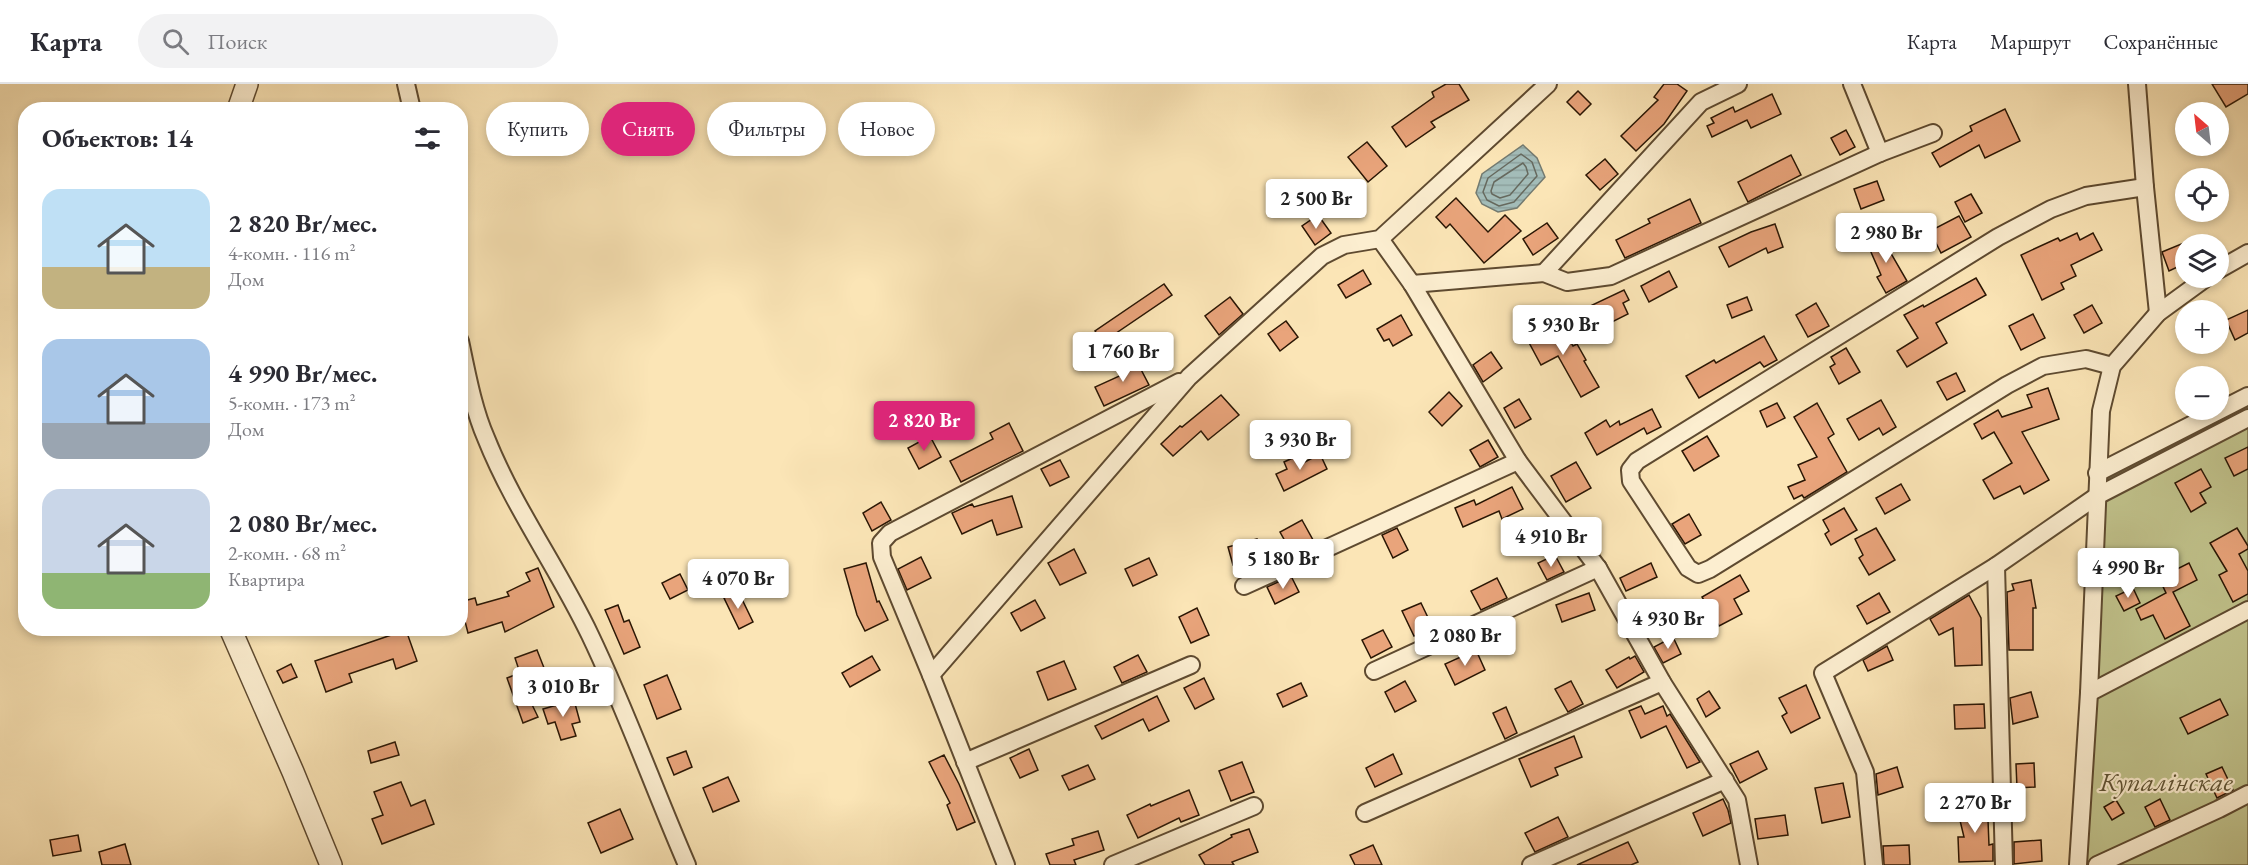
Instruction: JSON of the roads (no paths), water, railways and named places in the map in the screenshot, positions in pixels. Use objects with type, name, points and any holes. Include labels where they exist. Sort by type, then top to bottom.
[{"type":"street","points":[[241,102],[247,84]]},
{"type":"street","points":[[406,84],[410,102]]},
{"type":"street","points":[[931,675],[1189,377],[1322,256],[1344,244],[1380,239],[1548,84]]},
{"type":"street","points":[[1701,102],[1705,84]]},
{"type":"street","points":[[1544,273],[1701,102],[1738,84]]},
{"type":"street","points":[[1852,84],[1880,153]]},
{"type":"street","points":[[2138,84],[2145,188],[2158,313]]},
{"type":"street","points":[[1412,284],[1544,273],[1567,282],[1611,276],[1880,153],[1933,133]]},
{"type":"street","points":[[2112,366],[2086,359],[2043,366],[2007,385],[1710,569],[1698,574],[1689,568],[1631,481],[1630,470],[1637,461],[1998,237],[2051,209],[2086,195],[2145,188]]},
{"type":"street","points":[[1380,239],[1412,284],[1518,461],[1598,568],[1662,682],[1737,800],[1749,865]]},
{"type":"street","points":[[2229,264],[2248,253]]},
{"type":"street","points":[[2078,865],[2089,693],[2101,411],[2112,366],[2158,313],[2192,288]]},
{"type":"street","points":[[1006,865],[882,557],[881,543],[890,533],[1189,377]]},
{"type":"street","points":[[468,379],[485,436],[506,484],[559,574],[591,636],[687,865]]},
{"type":"street","points":[[2097,473],[2248,396]]},
{"type":"street","points":[[1874,865],[1865,772],[1823,673],[1996,566],[2097,496],[2248,418]]},
{"type":"street","points":[[1244,586],[1518,461]]},
{"type":"street","points":[[1996,566],[2004,865]]},
{"type":"street","points":[[1374,671],[1598,568]]},
{"type":"street","points":[[2089,693],[2248,610]]},
{"type":"street","points":[[234,636],[331,865]]},
{"type":"street","points":[[965,762],[1191,665]]},
{"type":"street","points":[[1365,813],[1662,682]]},
{"type":"street","points":[[1531,865],[1725,780]]},
{"type":"street","points":[[2097,865],[2248,794]]},
{"type":"street","points":[[1113,865],[1254,806]]},
{"type":"water","points":[[1523,145],[1537,158],[1545,177],[1517,208],[1498,212],[1482,204],[1476,193],[1482,174]]},
{"type":"park label","name":"Купалінскае","points":[[2166,782]]}]
